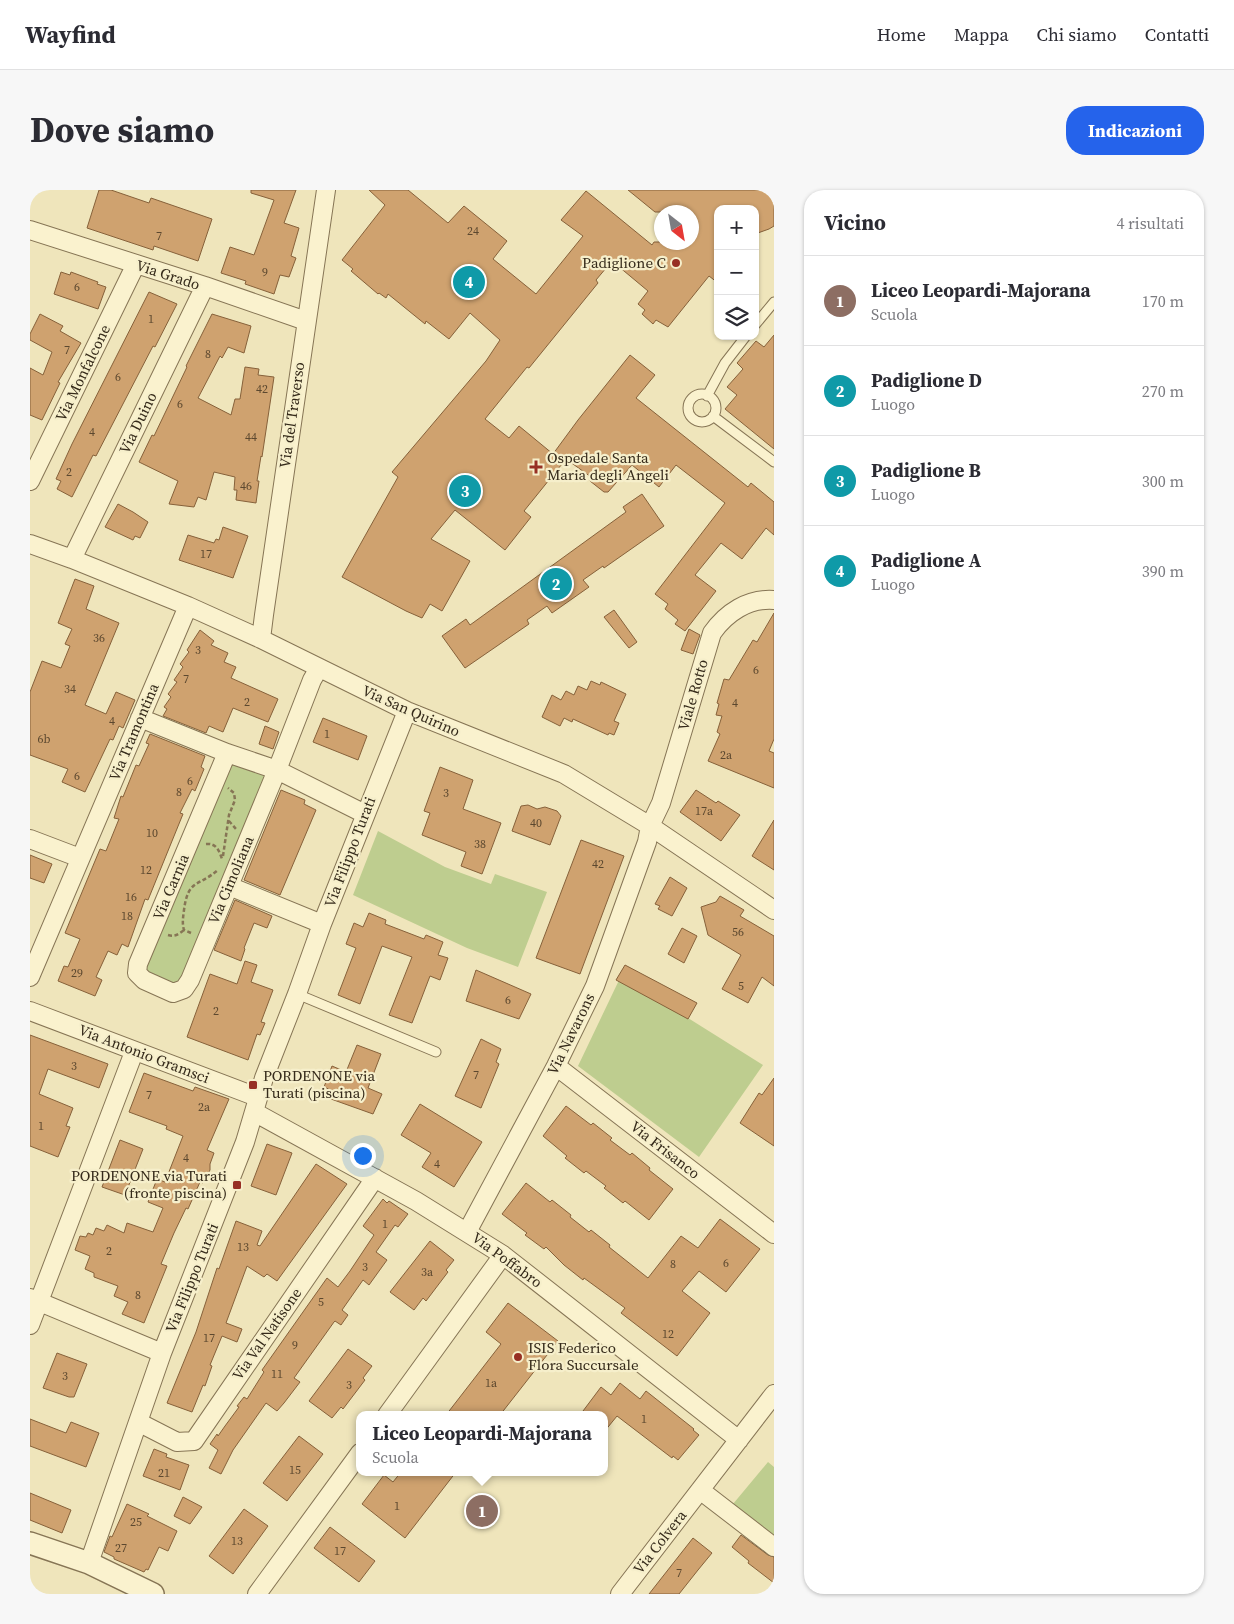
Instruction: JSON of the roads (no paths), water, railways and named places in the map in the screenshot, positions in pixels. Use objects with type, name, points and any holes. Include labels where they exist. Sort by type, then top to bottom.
[{"type":"street","name":"Via del Traverso","points":[[262,640],[264,615],[326,190]]},
{"type":"street","name":"Via Grado","points":[[30,230],[205,286],[306,321]]},
{"type":"street","name":"Via Monfalcone","points":[[30,481],[136,264]]},
{"type":"street","name":"Via Duino","points":[[72,559],[205,286]]},
{"type":"street","name":"Via San Quirino","points":[[30,544],[188,606],[407,711],[564,774],[650,826],[774,910]]},
{"type":"street","name":"Viale Rotto","points":[[650,826],[661,803],[712,633],[719,624],[740,607],[760,601],[774,600]]},
{"type":"street","name":"Via Tramontina","points":[[30,977],[188,606]]},
{"type":"street","name":"Via Cimoliana","points":[[184,989],[190,980],[312,680],[319,668]]},
{"type":"street","name":"Via Filippo Turati","points":[[89,1563],[162,1353],[245,1142],[256,1105],[322,924],[407,711]]},
{"type":"street","points":[[140,718],[277,770],[365,814]]},
{"type":"street","name":"Via Carnia","points":[[184,989],[174,992],[144,980],[137,973],[138,964],[228,753]]},
{"type":"street","name":"Via Navarons","points":[[467,1232],[556,1066],[595,986],[648,842],[650,826]]},
{"type":"street","points":[[30,839],[80,858]]},
{"type":"street","points":[[229,886],[322,924]]},
{"type":"street","name":"Via Antonio Gramsci","points":[[30,1011],[134,1052],[256,1105]]},
{"type":"street","points":[[30,1325],[34,1299],[134,1052]]},
{"type":"street","name":"Via Frisanco","points":[[556,1066],[774,1234]]},
{"type":"street","name":"Via Poffabro","points":[[256,1105],[503,1255],[739,1440]]},
{"type":"street","name":"Via Val Natisone","points":[[138,1422],[177,1442],[194,1441],[375,1178]]},
{"type":"street","points":[[390,1411],[503,1255]]},
{"type":"street","points":[[34,1299],[162,1353]]},
{"type":"street","name":"Via Colvera","points":[[620,1594],[774,1394]]},
{"type":"street","points":[[257,1594],[356,1458]]},
{"type":"street","points":[[700,1490],[774,1547]]},
{"type":"street","points":[[30,1543],[89,1563],[153,1594]]},
{"type":"lane","points":[[759,321],[774,302]]},
{"type":"lane","points":[[707,396],[725,363],[743,340]]},
{"type":"lane","points":[[698,395],[707,396],[714,402],[715,411],[713,416],[702,422],[694,420],[689,413],[688,405],[698,395]]},
{"type":"lane","points":[[713,416],[774,462]]},
{"type":"lane","points":[[297,994],[436,1052]]},
{"type":"place","name":"Padiglione C","points":[[676,263]]},
{"type":"place","name":"Padiglione A","points":[[469,282]]},
{"type":"place","name":"Ospedale Santa Maria degli Angeli","points":[[536,467]]},
{"type":"place","name":"Padiglione B","points":[[465,491]]},
{"type":"place","name":"Padiglione D","points":[[556,584]]},
{"type":"place","name":"PORDENONE via Turati (piscina)","points":[[253,1085]]},
{"type":"place","name":"PORDENONE via Turati (fronte piscina)","points":[[237,1185]]},
{"type":"place","name":"ISIS Federico Flora Succursale","points":[[518,1357]]},
{"type":"place","name":"Liceo Leopardi-Majorana","points":[[482,1511]]}]
